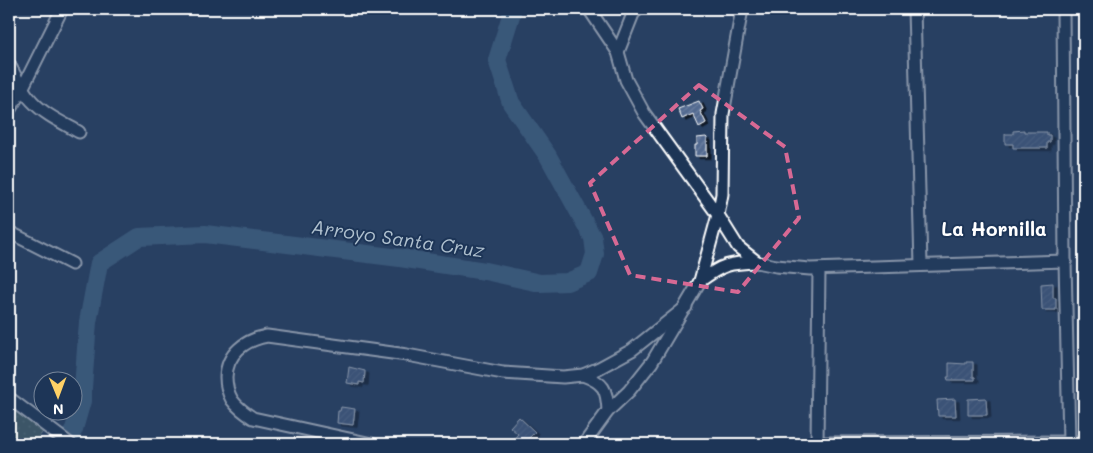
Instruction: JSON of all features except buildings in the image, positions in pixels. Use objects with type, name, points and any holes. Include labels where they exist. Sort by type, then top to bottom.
[{"type":"street","points":[[9,111],[62,9]]},
{"type":"street","points":[[589,9],[618,52],[626,80],[644,113],[718,215],[738,246],[757,262]]},
{"type":"street","points":[[618,52],[633,14],[638,9]]},
{"type":"street","points":[[584,444],[608,411],[629,391],[652,362],[700,281],[718,215],[723,170],[723,114],[742,9]]},
{"type":"street","points":[[914,9],[920,265]]},
{"type":"street","points":[[1063,9],[1069,442]]},
{"type":"street","points":[[9,64],[22,89],[33,102],[46,114],[79,132]]},
{"type":"street","points":[[9,232],[72,264]]},
{"type":"street","points":[[700,281],[714,270],[730,263],[757,262],[776,266],[819,268],[1065,261]]},
{"type":"street","points":[[819,268],[816,444],[1084,442]]},
{"type":"street","points":[[372,444],[253,418],[241,410],[231,399],[226,384],[227,371],[232,357],[245,343],[255,338],[267,336],[407,355],[503,373],[583,375],[632,350],[686,306]]},
{"type":"street","points":[[583,375],[598,381],[607,398],[608,411]]},
{"type":"street","points":[[9,398],[66,441]]},
{"type":"highlighted area","points":[[699,85],[785,147],[799,218],[738,292],[630,275],[590,183]]},
{"type":"green space","points":[[9,398],[32,416],[32,420],[38,420],[47,427],[33,444],[9,444]]},
{"type":"waterway","name":"Arroyo Santa Cruz","points":[[65,444],[74,429],[82,401],[88,322],[99,263],[139,237],[205,234],[400,258],[485,271],[540,283],[567,282],[589,273],[595,254],[593,238],[548,156],[511,103],[497,60],[513,9]]},
{"type":"district","name":"La Hornilla","points":[[994,228]]}]
